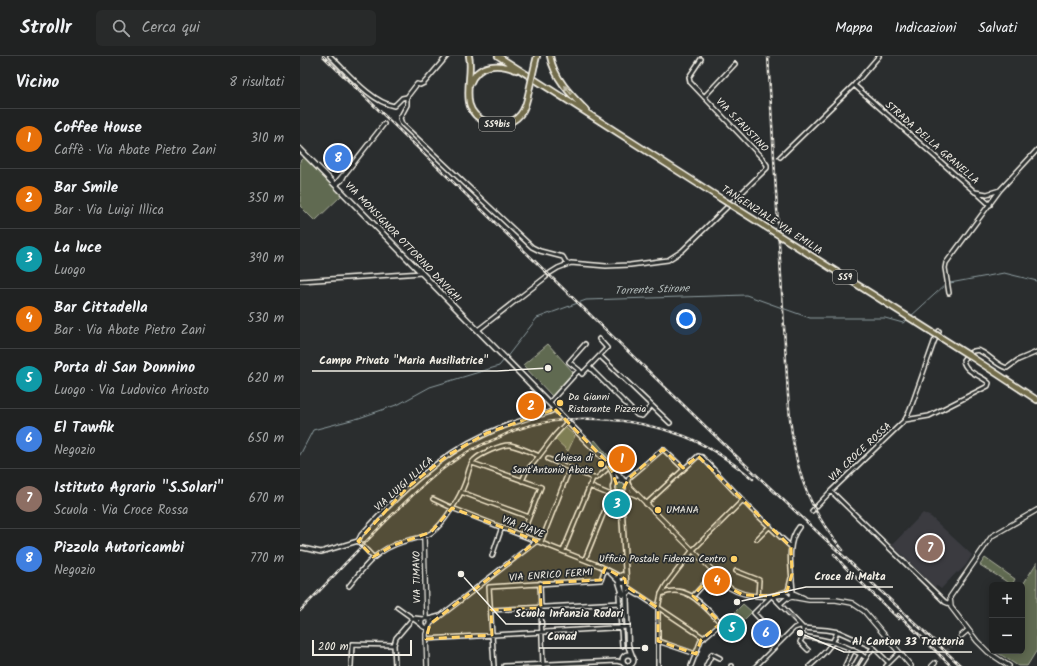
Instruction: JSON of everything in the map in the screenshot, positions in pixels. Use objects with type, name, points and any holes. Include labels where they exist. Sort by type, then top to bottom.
[{"type":"main road","name":"SS9bis","points":[[469,56],[471,64],[467,96],[469,103],[477,116],[484,121],[500,125],[518,118],[524,110],[537,56]]},
{"type":"main road","name":"TANGENZIALE VIA EMILIA","points":[[498,56],[1037,400]]},
{"type":"main road","points":[[550,56],[555,70],[566,89],[595,118]]},
{"type":"main road","points":[[468,89],[475,75],[488,66],[501,65],[526,74]]},
{"type":"main road","name":"VIA MONSIGNOR OTTORINO DAVIGHI","points":[[300,149],[604,460]]},
{"type":"main road","points":[[604,460],[611,465],[626,483],[628,489],[622,500],[626,579],[624,594]]},
{"type":"main road","points":[[604,460],[612,471],[615,479],[613,488],[622,513]]},
{"type":"main road","points":[[614,484],[618,481],[626,483]]},
{"type":"main road","points":[[616,494],[625,494]]},
{"type":"main road","points":[[625,565],[619,579],[627,609],[628,645],[625,662]]},
{"type":"main road","points":[[619,579],[624,576],[626,579]]},
{"type":"main road","points":[[619,579],[623,583],[626,579]]},
{"type":"main road","points":[[625,662],[632,665],[634,660],[628,645]]},
{"type":"main road","points":[[625,662],[628,655],[632,656]]},
{"type":"street","points":[[330,56],[370,95],[388,105],[394,106],[402,98],[407,97],[417,84],[420,85],[424,83],[447,56]]},
{"type":"street","points":[[780,157],[854,85],[879,56]]},
{"type":"street","name":"VIA S.FAUSTINO","points":[[567,264],[574,263],[620,266],[668,260],[682,252],[766,169],[767,165],[763,159],[690,82],[689,77],[701,59]]},
{"type":"street","name":"VIA S.FAUSTINO","points":[[704,97],[735,64]]},
{"type":"street","name":"STRADA DELLA GRANELLA","points":[[854,85],[975,192],[987,194],[1000,190]]},
{"type":"street","points":[[407,97],[407,105],[400,118],[402,124],[532,247],[540,251],[563,257],[567,264],[550,273]]},
{"type":"street","points":[[335,184],[342,180],[384,124]]},
{"type":"street","points":[[949,293],[944,268],[949,259],[1000,190],[1037,150]]},
{"type":"street","points":[[975,192],[990,205]]},
{"type":"street","points":[[300,281],[422,273]]},
{"type":"street","points":[[478,330],[546,277]]},
{"type":"street","name":"VIA CROCE ROSSA","points":[[939,331],[905,420],[831,490],[945,602],[950,604]]},
{"type":"street","points":[[585,344],[570,362],[582,374],[607,348],[599,339]]},
{"type":"street","points":[[905,420],[929,416],[988,386],[989,383],[986,380],[968,370],[964,366],[963,360],[971,351],[977,350],[986,354],[1001,366],[1007,368],[1018,360],[1037,352]]},
{"type":"street","points":[[600,356],[670,423]]},
{"type":"street","points":[[589,367],[637,415],[642,416],[651,406]]},
{"type":"street","points":[[549,403],[579,370]]},
{"type":"street","name":"VIA LUIGI ILLICA","points":[[358,541],[361,535],[407,488],[430,468],[473,440],[487,433],[543,415],[554,409]]},
{"type":"street","points":[[522,481],[526,472],[567,422]]},
{"type":"street","points":[[349,586],[373,557],[380,551],[424,536],[437,527],[452,508],[461,492],[474,459],[494,448],[509,445],[539,456]]},
{"type":"street","points":[[683,468],[663,449],[629,478],[626,483],[730,588],[743,595],[772,596],[790,594],[809,600],[836,600],[852,603],[864,612],[911,666]]},
{"type":"street","points":[[646,504],[683,468],[698,456],[702,457],[742,500],[791,547]]},
{"type":"street","points":[[548,459],[593,478],[597,478],[606,470]]},
{"type":"street","points":[[472,463],[540,487],[522,535]]},
{"type":"street","points":[[397,607],[423,625],[429,625],[498,571],[539,542],[570,468]]},
{"type":"street","points":[[563,551],[593,478]]},
{"type":"street","points":[[584,559],[611,495],[589,486]]},
{"type":"street","points":[[812,511],[831,490]]},
{"type":"street","points":[[461,492],[529,517]]},
{"type":"street","points":[[625,494],[636,494],[641,498]]},
{"type":"street","name":"VIA PIAVE","points":[[433,499],[452,508],[584,559],[606,569],[619,579]]},
{"type":"street","points":[[658,666],[658,608],[661,594],[666,585],[692,551],[742,500]]},
{"type":"street","points":[[1009,666],[988,652],[968,630],[951,607],[950,597],[992,536],[1037,510]]},
{"type":"street","points":[[758,539],[770,526]]},
{"type":"street","points":[[492,556],[502,527]]},
{"type":"street","points":[[780,604],[790,594],[792,574],[791,547],[795,532],[799,527]]},
{"type":"street","name":"VIA TIMAVO","points":[[424,536],[426,619]]},
{"type":"street","points":[[300,548],[321,552],[358,541],[373,557]]},
{"type":"street","name":"VIA ENRICO FERMI","points":[[490,610],[489,587],[601,580],[606,569]]},
{"type":"street","points":[[736,571],[759,580],[758,596]]},
{"type":"street","points":[[693,596],[714,573]]},
{"type":"street","points":[[540,584],[543,665]]},
{"type":"street","points":[[626,586],[704,638]]},
{"type":"street","points":[[622,646],[619,595],[631,591],[639,595]]},
{"type":"street","points":[[661,594],[677,591],[693,596],[721,623],[701,640],[691,666]]},
{"type":"street","points":[[772,596],[802,627],[803,636],[800,642],[808,650]]},
{"type":"street","points":[[772,596],[754,613],[781,641]]},
{"type":"street","points":[[939,596],[943,598],[950,597]]},
{"type":"street","points":[[494,666],[490,610],[620,603]]},
{"type":"street","points":[[413,618],[426,619],[442,616]]},
{"type":"street","points":[[395,666],[394,645],[396,638],[413,618]]},
{"type":"street","points":[[426,619],[423,625],[426,634]]},
{"type":"street","points":[[426,619],[429,625],[426,634],[426,666]]},
{"type":"street","points":[[426,639],[628,627]]},
{"type":"street","points":[[756,666],[794,628],[802,627],[837,632],[873,647],[889,662]]},
{"type":"street","points":[[961,636],[968,630]]},
{"type":"street","points":[[810,666],[827,650],[833,642],[837,632]]},
{"type":"street","points":[[803,636],[821,639],[826,642],[833,642],[854,649],[866,658]]},
{"type":"street","points":[[658,641],[696,654]]},
{"type":"street","points":[[351,666],[352,644],[394,645]]},
{"type":"street","points":[[861,666],[873,647]]},
{"type":"street","points":[[845,666],[854,649]]},
{"type":"street","points":[[886,666],[899,653]]},
{"type":"street","points":[[706,666],[712,654],[720,658]]},
{"type":"street","points":[[854,666],[862,654]]},
{"type":"street","points":[[504,666],[617,661],[625,662]]},
{"type":"highlighted area","points":[[555,409],[605,460],[612,471],[620,495],[629,478],[663,449],[683,468],[698,456],[791,547],[792,574],[787,591],[771,596],[743,595],[730,588],[714,573],[693,596],[721,623],[701,640],[696,654],[658,641],[658,608],[626,586],[625,579],[605,568],[601,580],[540,583],[541,608],[491,610],[492,635],[426,639],[430,624],[537,541],[452,508],[431,532],[392,546],[373,557],[358,541],[407,488],[448,455],[487,433]]},
{"type":"shaded area","points":[[923,513],[931,517],[972,555],[966,565],[941,589],[937,586],[935,587],[892,545]]},
{"type":"green space","points":[[304,157],[342,195],[315,221],[300,206],[300,161]]},
{"type":"green space","points":[[548,344],[573,372],[552,396],[523,365]]},
{"type":"green space","points":[[565,427],[575,436],[568,451],[555,439]]},
{"type":"green space","points":[[595,440],[621,471],[619,473],[592,443]]},
{"type":"green space","points":[[618,482],[622,482],[624,483],[624,491],[618,492],[615,489],[615,485]]},
{"type":"green space","points":[[985,558],[1015,579],[1014,582],[1007,582],[980,565]]},
{"type":"green space","points":[[1037,562],[1037,650],[1027,666],[1018,666],[1000,654],[1025,654],[1024,582]]},
{"type":"green space","points":[[743,604],[752,612],[744,620],[735,612]]},
{"type":"waterway","name":"Torrente Stirone","points":[[950,283],[1004,273],[1037,281]]},
{"type":"waterway","name":"Torrente Stirone","points":[[910,317],[946,284]]},
{"type":"waterway","name":"Torrente Stirone","points":[[506,358],[537,318],[586,300],[746,295],[810,318],[885,318],[903,323],[908,319]]},
{"type":"waterway","name":"Torrente Stirone","points":[[300,455],[313,430],[359,418],[399,404],[430,387],[499,366],[504,360]]},
{"type":"tunnel","points":[[935,663],[961,636]]},
{"type":"railway","points":[[323,56],[733,453],[961,666]]},
{"type":"railway","points":[[768,56],[788,395],[796,458],[809,496],[818,514],[829,532],[843,550]]},
{"type":"railway","points":[[300,611],[392,515],[435,475],[466,453],[515,430],[535,424],[578,419],[600,419],[622,421],[665,430],[684,436],[712,450],[753,479]]},
{"type":"railway","points":[[834,554],[844,566],[899,619]]},
{"type":"railway","points":[[898,614],[951,666]]},
{"type":"place","name":"Pizzola Autoricambi","points":[[338,158]]},
{"type":"place","name":"Campo Privato \"Maria Ausiliatrice\"","points":[[548,368]]},
{"type":"place","name":"Da Gianni Ristorante Pizzeria","points":[[560,403]]},
{"type":"place","name":"Bar Smile","points":[[531,406]]},
{"type":"place","name":"Coffee House","points":[[622,459]]},
{"type":"place","name":"Chiesa di Sant'Antonio Abate","points":[[601,464]]},
{"type":"place","name":"La luce","points":[[617,504]]},
{"type":"place","name":"UMANA","points":[[658,510]]},
{"type":"place","name":"Istituto Agrario \"S.Solari\"","points":[[930,548]]},
{"type":"place","name":"Ufficio Postale Fidenza Centro","points":[[734,559]]},
{"type":"place","name":"Scuola Infanzia Rodari","points":[[461,574]]},
{"type":"place","name":"Bar Cittadella","points":[[717,581]]},
{"type":"place","name":"Croce di Malta","points":[[737,602]]},
{"type":"place","name":"Porta di San Donnino","points":[[732,628]]},
{"type":"place","name":"El Tawfik","points":[[766,633]]},
{"type":"place","name":"Al Canton 33 Trattoria","points":[[800,633]]},
{"type":"place","name":"Conad","points":[[645,648]]}]
